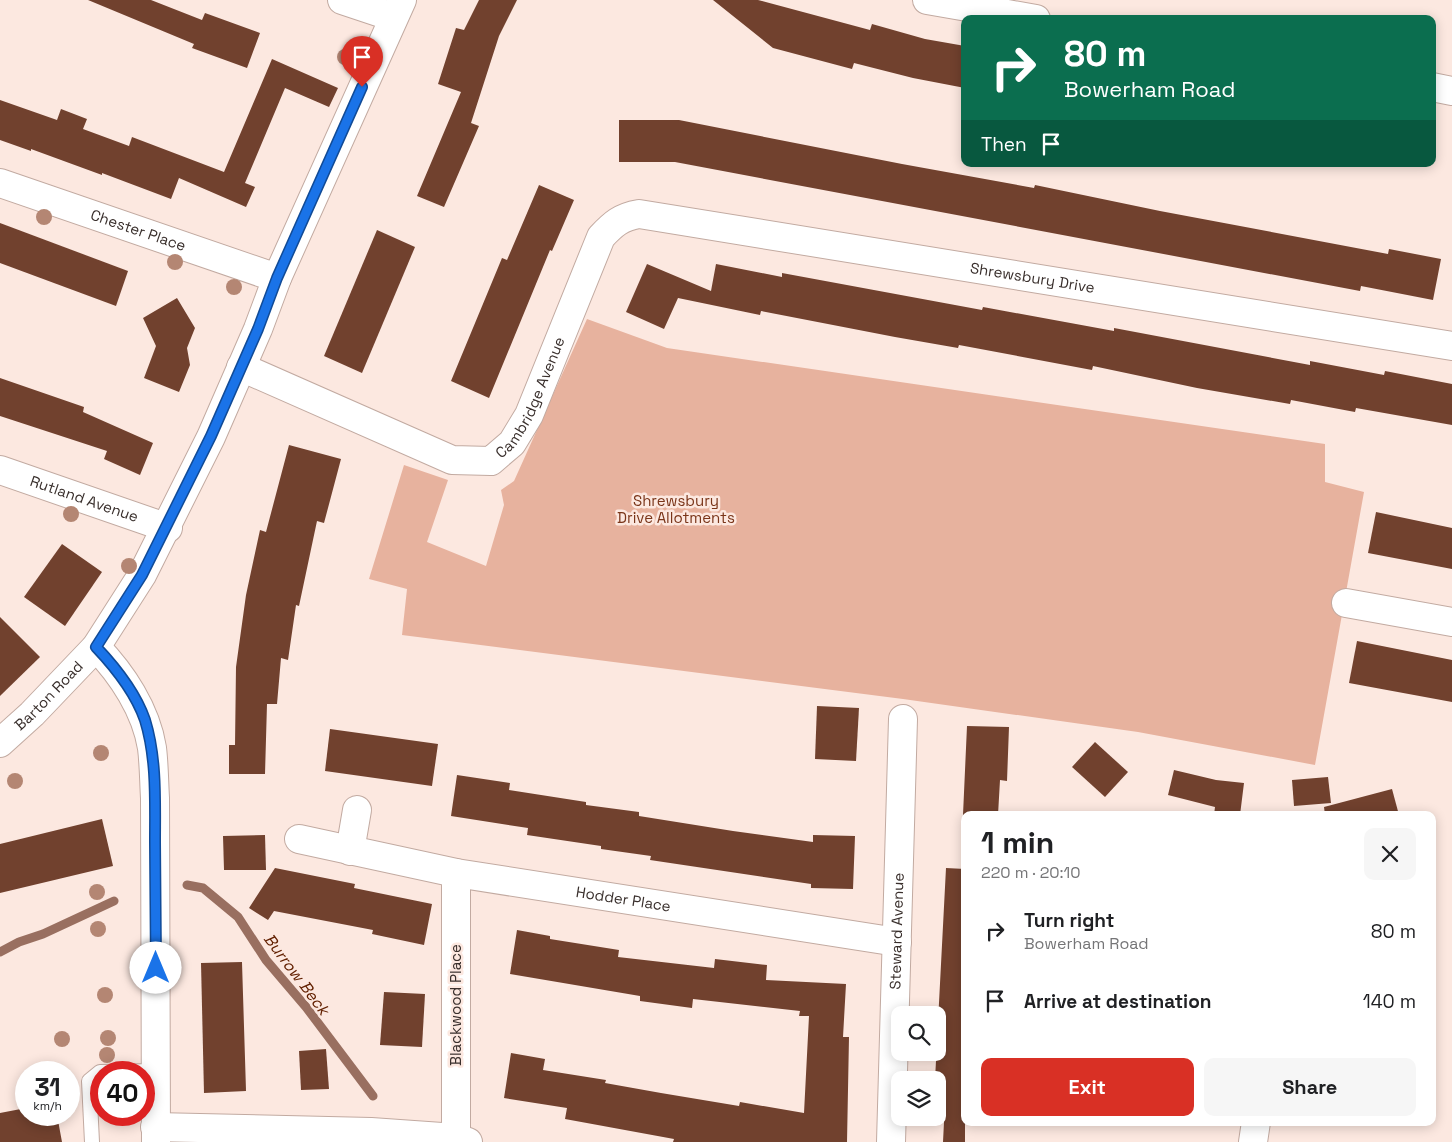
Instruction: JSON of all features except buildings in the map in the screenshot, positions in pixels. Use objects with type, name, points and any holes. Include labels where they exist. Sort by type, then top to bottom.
[{"type":"street","points":[[342,0],[398,9]]},
{"type":"street","points":[[927,0],[1013,15]]},
{"type":"street","name":"Barton Road","points":[[0,743],[32,714],[96,647],[142,575],[168,528],[242,367],[277,278],[398,9]]},
{"type":"street","points":[[1436,88],[1452,91]]},
{"type":"street","name":"Chester Place","points":[[0,183],[277,278]]},
{"type":"street","name":"Shrewsbury Drive","points":[[614,222],[625,216],[639,214],[1452,346]]},
{"type":"street","name":"Cambridge Avenue","points":[[242,367],[452,460],[491,461],[512,444],[529,415],[601,237],[614,222]]},
{"type":"street","name":"Rutland Avenue","points":[[0,470],[168,528]]},
{"type":"street","points":[[1346,603],[1452,622]]},
{"type":"street","points":[[96,647],[110,662],[132,696],[144,719],[152,746],[155,798],[156,1134],[462,1140]]},
{"type":"street","name":"Steward Avenue","points":[[892,1142],[903,719]]},
{"type":"street","points":[[350,851],[357,810]]},
{"type":"street","name":"Hodder Place","points":[[299,839],[456,873],[897,942]]},
{"type":"street","name":"Blackwood Place","points":[[456,873],[462,1140]]},
{"type":"street","points":[[1253,1142],[1255,1126]]},
{"type":"lane","points":[[92,1142],[89,1081],[100,1072],[157,1071]]},
{"type":"green space","name":"Shrewsbury Drive Allotments","points":[[587,319],[667,348],[1325,444],[1325,482],[1364,492],[1315,765],[1138,732],[903,699],[402,635],[407,589],[369,579],[404,465],[448,480],[427,542],[486,566],[504,505],[501,490],[514,481]]},
{"type":"waterway","name":"Burrow Beck","points":[[187,885],[203,888],[238,917],[266,960],[306,1007],[373,1096]]},
{"type":"waterway","name":"Burrow Beck","points":[[0,952],[114,901]]},
{"type":"route","points":[[156,968],[155,798],[152,746],[144,719],[132,696],[110,662],[96,647],[116,618],[168,528],[211,436],[258,329],[277,278],[362,87]]}]
